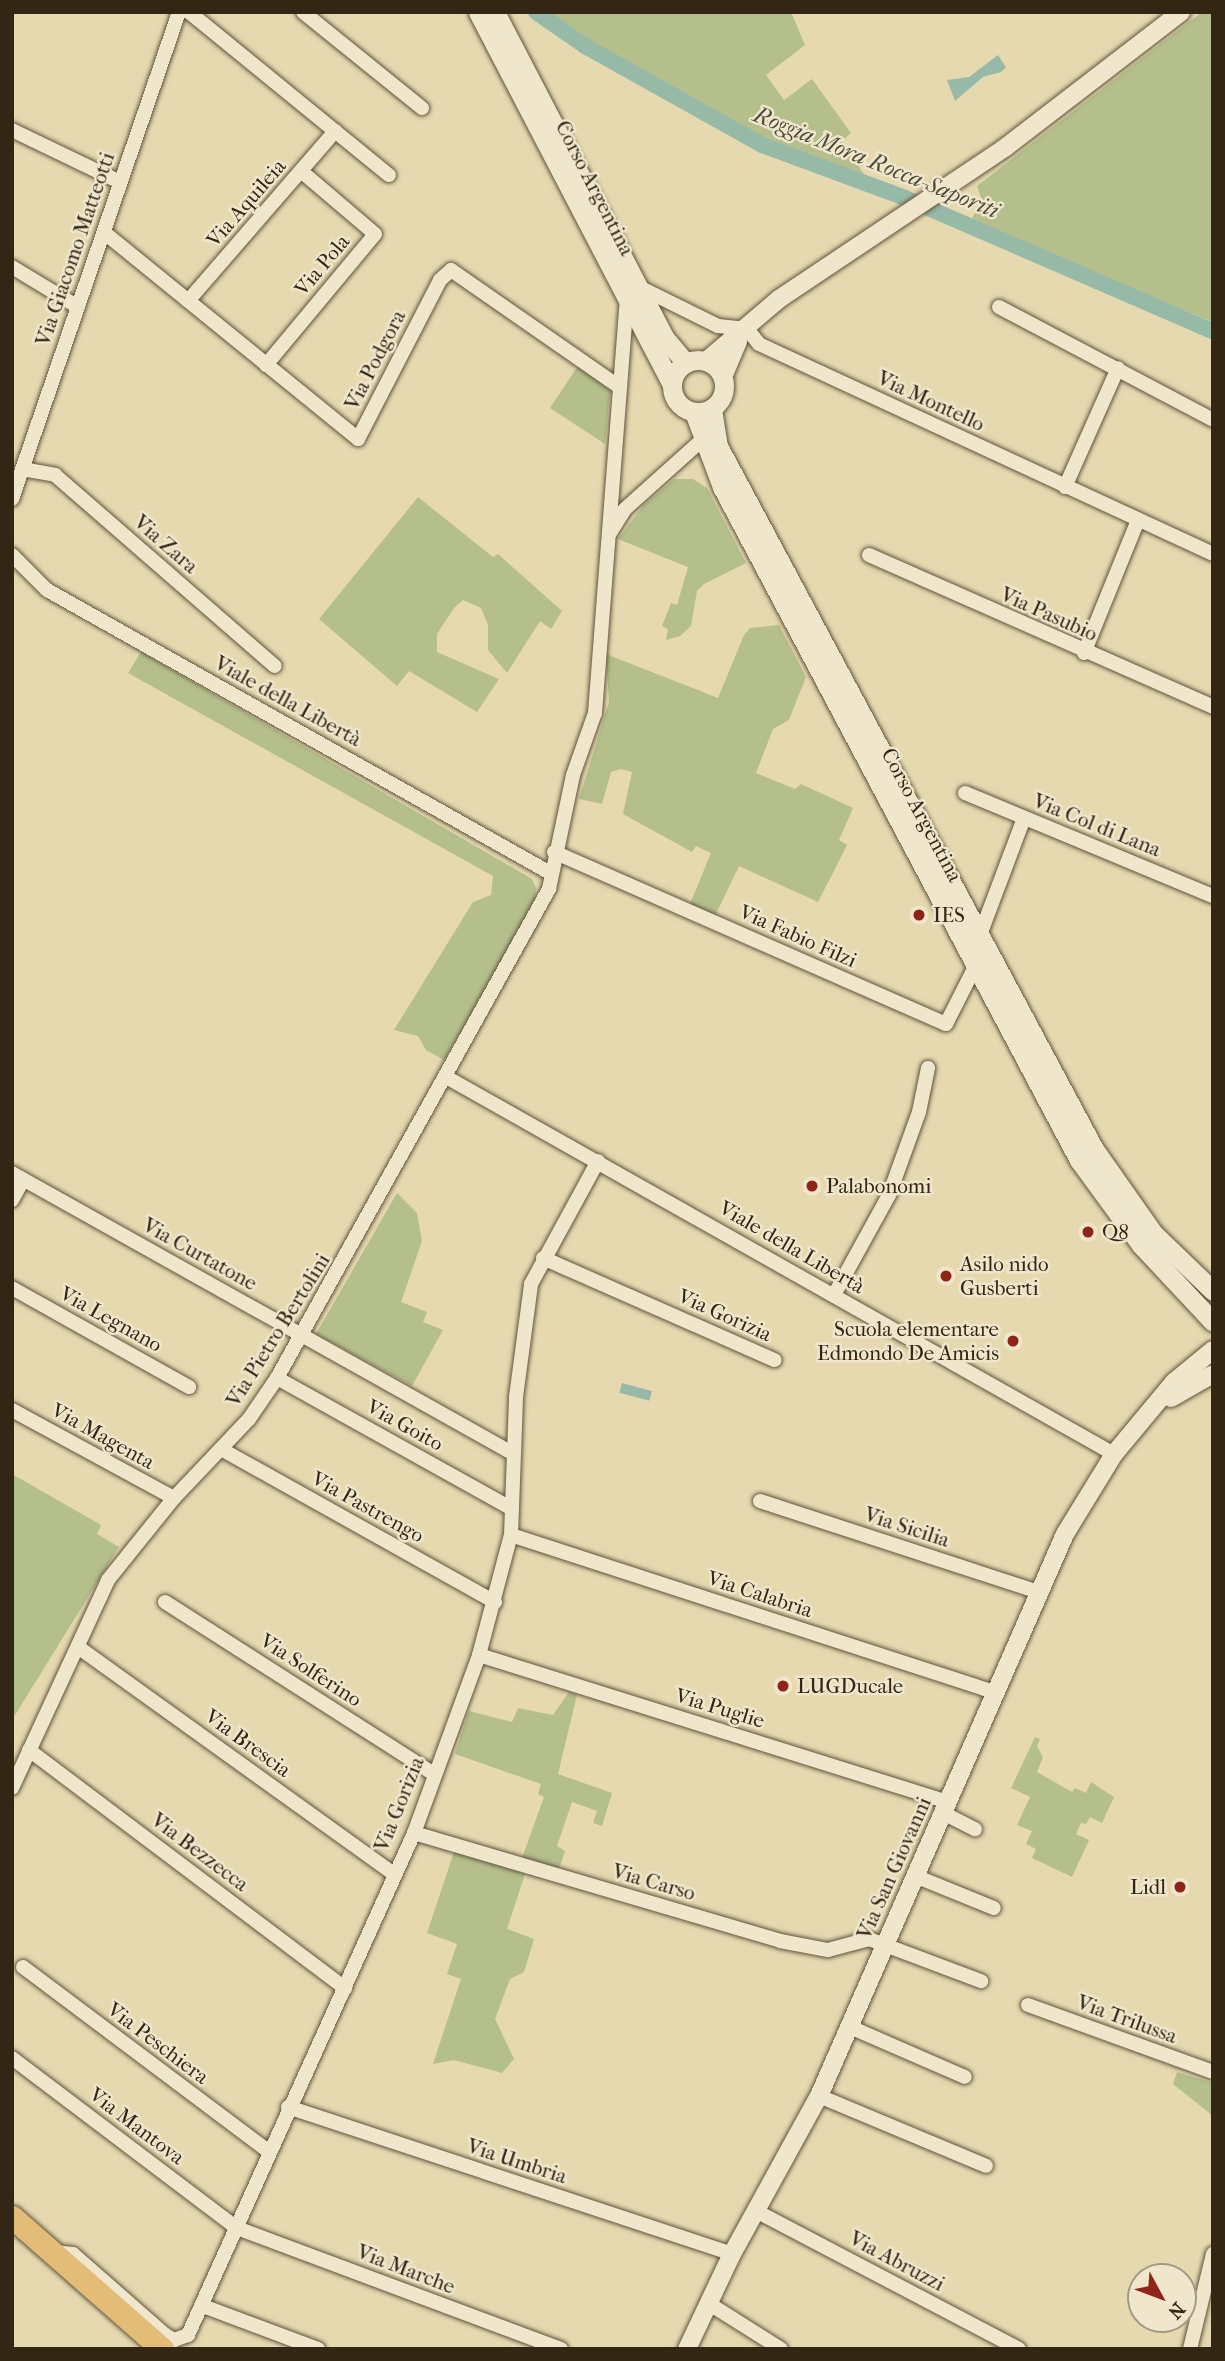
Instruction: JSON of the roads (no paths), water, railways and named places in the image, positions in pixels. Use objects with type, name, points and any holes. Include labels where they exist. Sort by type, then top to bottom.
[{"type":"main road","name":"Corso Argentina","points":[[478,12],[632,293],[686,363]]},
{"type":"main road","name":"Corso Argentina","points":[[495,12],[632,293],[672,385]]},
{"type":"main road","points":[[706,361],[723,377],[723,396],[703,411],[678,404],[672,385],[675,374],[686,363],[706,361]]},
{"type":"main road","name":"Corso Argentina","points":[[703,411],[702,440],[722,487],[972,939]]},
{"type":"main road","name":"Corso Argentina","points":[[703,411],[718,446],[982,958],[1098,1191],[1213,1322]]},
{"type":"main road","name":"Corso Argentina","points":[[982,958],[1113,1180],[1153,1233],[1213,1291]]},
{"type":"main road","points":[[12,2217],[158,2345]]},
{"type":"street","name":"Via Giacomo Matteotti","points":[[12,499],[106,234],[120,182],[179,12]]},
{"type":"street","points":[[189,12],[389,175]]},
{"type":"street","points":[[303,12],[422,108]]},
{"type":"street","points":[[706,361],[743,333],[779,299],[1006,147],[1181,12]]},
{"type":"street","points":[[12,130],[120,182]]},
{"type":"street","name":"Via Aquileia","points":[[188,301],[335,131]]},
{"type":"street","name":"Via Pola","points":[[266,365],[375,234],[301,171]]},
{"type":"street","name":"Via Podgora","points":[[106,234],[358,439],[440,280],[451,270],[618,386]]},
{"type":"street","points":[[12,267],[78,307]]},
{"type":"street","points":[[552,874],[554,852],[573,775],[594,713],[618,386],[632,293],[743,333]]},
{"type":"street","points":[[999,307],[1213,419]]},
{"type":"street","points":[[723,377],[743,333]]},
{"type":"street","name":"Via Montello","points":[[743,333],[759,344],[1213,554]]},
{"type":"street","points":[[1065,486],[1118,368]]},
{"type":"street","points":[[605,548],[612,526],[625,509],[702,440]]},
{"type":"street","name":"Via Zara","points":[[23,469],[55,475],[275,666]]},
{"type":"street","points":[[1084,653],[1138,520]]},
{"type":"street","name":"Viale della Libertà","points":[[12,555],[47,590],[552,874]]},
{"type":"street","name":"Via Pasubio","points":[[869,555],[1084,653],[1213,707]]},
{"type":"street","name":"Via Col di Lana","points":[[965,793],[1213,896]]},
{"type":"street","points":[[972,939],[1024,818]]},
{"type":"street","name":"Via Fabio Filzi","points":[[554,852],[946,1024],[982,958]]},
{"type":"street","name":"Via Pietro Bertolini","points":[[12,1788],[108,1580],[174,1499],[249,1419],[277,1378],[448,1077],[550,889],[552,874]]},
{"type":"street","points":[[834,1295],[889,1195],[919,1112],[929,1068]]},
{"type":"street","name":"Viale della Libertà","points":[[448,1077],[1114,1454]]},
{"type":"street","name":"Via Gorizia","points":[[188,2342],[288,2107],[414,1833],[478,1655],[495,1602],[511,1535],[516,1396],[531,1284],[598,1161]]},
{"type":"street","points":[[12,1199],[18,1176]]},
{"type":"street","name":"Via Curtatone","points":[[18,1176],[514,1454]]},
{"type":"street","name":"Via Gorizia","points":[[543,1258],[774,1360]]},
{"type":"street","name":"Via Legnano","points":[[12,1288],[189,1387]]},
{"type":"street","name":"Via San Giovanni","points":[[687,2349],[732,2254],[819,2096],[1065,1534],[1114,1454],[1174,1382],[1213,1350]]},
{"type":"street","name":"Via San Giovanni","points":[[1151,1412],[1213,1374]]},
{"type":"street","name":"Via Goito","points":[[277,1378],[512,1508]]},
{"type":"street","name":"Via Magenta","points":[[12,1410],[174,1499]]},
{"type":"street","name":"Via Pastrengo","points":[[221,1449],[495,1602]]},
{"type":"street","name":"Via Sicilia","points":[[760,1501],[1041,1592]]},
{"type":"street","name":"Via Calabria","points":[[511,1535],[997,1693]]},
{"type":"street","name":"Via Solferino","points":[[165,1602],[434,1774]]},
{"type":"street","name":"Via Brescia","points":[[78,1647],[394,1873]]},
{"type":"street","name":"Via Puglie","points":[[478,1655],[946,1807],[975,1829]]},
{"type":"street","name":"Via Bezzecca","points":[[29,1750],[345,1988]]},
{"type":"street","name":"Via Carso","points":[[414,1833],[780,1941],[828,1950],[869,1939],[883,1947],[981,1981]]},
{"type":"street","points":[[915,1876],[994,1908]]},
{"type":"street","name":"Via Peschiera","points":[[23,1967],[269,2152]]},
{"type":"street","name":"Via Trilussa","points":[[1028,2005],[1213,2073]]},
{"type":"street","points":[[850,2027],[965,2077]]},
{"type":"street","name":"Via Mantova","points":[[12,2058],[237,2228]]},
{"type":"street","points":[[819,2096],[986,2166]]},
{"type":"street","name":"Via Umbria","points":[[288,2107],[732,2254]]},
{"type":"street","name":"Via Abruzzi","points":[[756,2211],[1019,2349]]},
{"type":"street","name":"Via Marche","points":[[237,2228],[561,2349]]},
{"type":"street","points":[[12,2231],[128,2332],[158,2345]]},
{"type":"street","points":[[51,2251],[73,2253],[164,2334],[174,2340],[188,2342]]},
{"type":"street","points":[[1190,2349],[1213,2254]]},
{"type":"street","points":[[708,2303],[781,2349]]},
{"type":"street","points":[[203,2306],[318,2349]]},
{"type":"waterway","name":"Roggia Mora Rocca-Saporiti","points":[[536,12],[585,46],[762,145],[905,198],[1213,331]]},
{"type":"place","name":"IES","points":[[919,915]]},
{"type":"place","name":"Palabonomi","points":[[812,1186]]},
{"type":"place","name":"Q8","points":[[1088,1232]]},
{"type":"place","name":"Asilo nido Gusberti","points":[[946,1276]]},
{"type":"place","name":"Scuola elementare Edmondo De Amicis","points":[[1013,1341]]},
{"type":"place","name":"LUGDucale","points":[[783,1686]]},
{"type":"place","name":"Lidl","points":[[1180,1887]]}]
